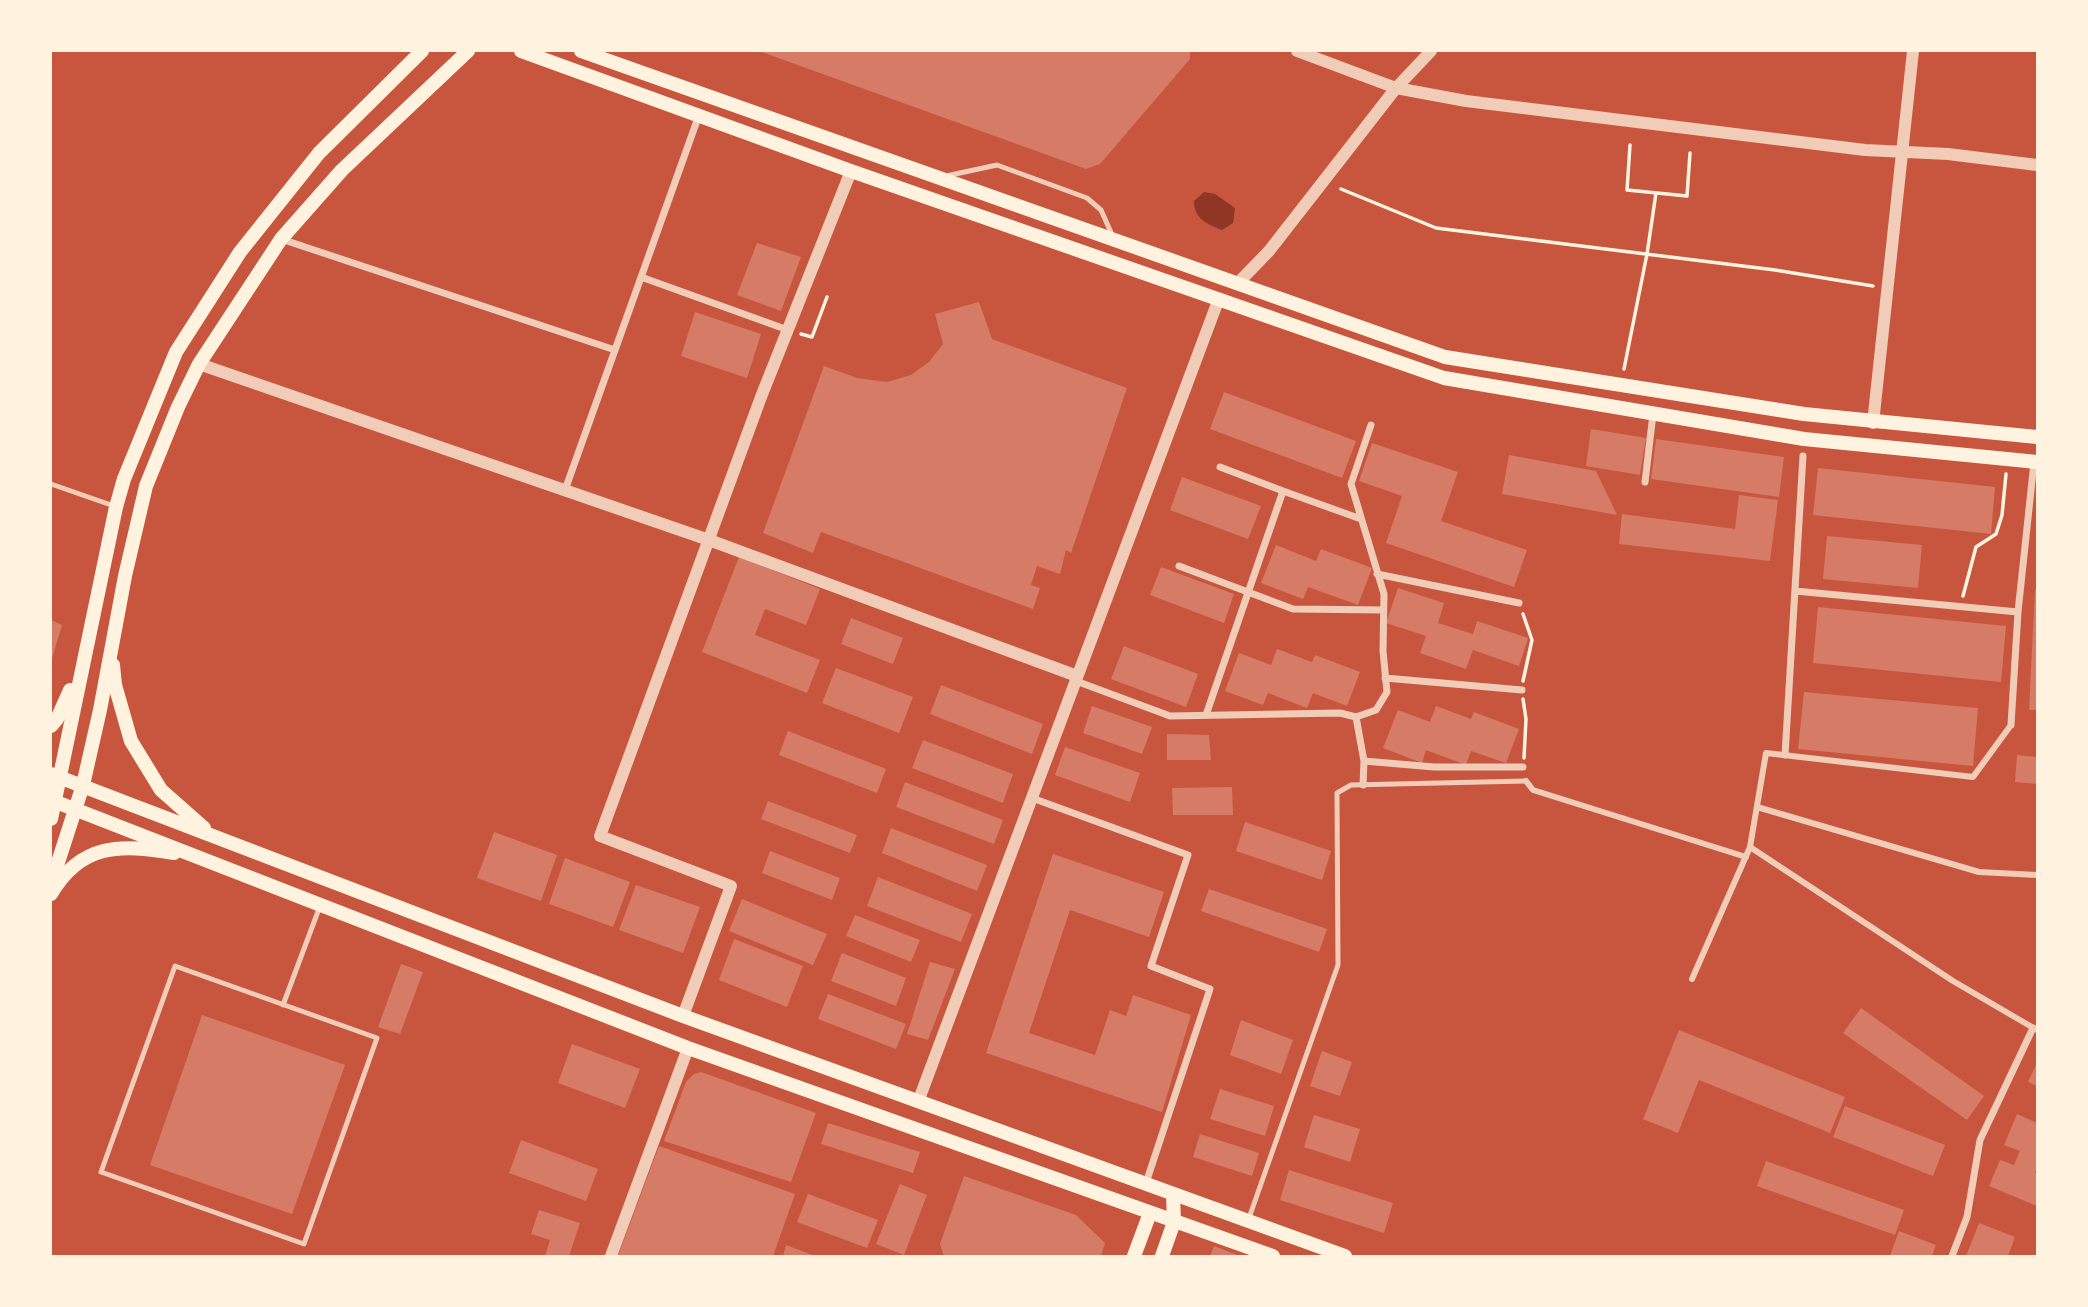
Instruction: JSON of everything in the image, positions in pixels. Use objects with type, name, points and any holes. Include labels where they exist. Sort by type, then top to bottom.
[{"type":"main road","points":[[51,819],[55,776],[116,507],[124,479],[176,352],[233,263],[319,153],[422,51]]},
{"type":"main road","points":[[51,884],[83,785],[146,486],[178,407],[199,364],[281,239],[342,170],[468,51]]},
{"type":"main road","points":[[521,51],[851,171],[1444,378],[1804,439],[2036,462]]},
{"type":"main road","points":[[581,51],[1445,357],[1605,384],[1873,423],[2037,437]]},
{"type":"main road","points":[[111,650],[115,685],[131,741],[161,790],[211,834]]},
{"type":"main road","points":[[51,726],[57,719],[81,666]]},
{"type":"main road","points":[[55,776],[682,1016],[1345,1256]]},
{"type":"main road","points":[[53,801],[688,1048],[1273,1256]]},
{"type":"main road","points":[[51,894],[61,877],[78,860],[107,849],[156,850],[201,858]]},
{"type":"main road","points":[[1134,1256],[1150,1213],[1173,1194]]},
{"type":"main road","points":[[1162,1256],[1174,1222],[1173,1194]]},
{"type":"street","points":[[1297,51],[1395,88],[1466,101],[1676,129],[1865,150],[1948,154],[2037,165]]},
{"type":"street","points":[[1237,284],[1269,251],[1395,88],[1431,51]]},
{"type":"street","points":[[1873,423],[1913,51]]},
{"type":"street","points":[[565,490],[699,115]]},
{"type":"street","points":[[682,1016],[731,886],[600,836],[761,397],[851,171]]},
{"type":"street","points":[[281,239],[615,350]]},
{"type":"street","points":[[641,277],[789,331]]},
{"type":"street","points":[[918,1102],[1218,301]]},
{"type":"street","points":[[199,364],[709,540],[1170,716],[1340,713],[1356,717],[1376,710],[1387,692],[1382,650],[1384,594],[1351,484],[1371,425]]},
{"type":"street","points":[[1645,482],[1653,414]]},
{"type":"street","points":[[1784,755],[1803,456]]},
{"type":"street","points":[[1692,979],[1750,847],[1766,753],[1973,777],[2011,725],[2018,612],[2036,462]]},
{"type":"street","points":[[1220,467],[1361,519]]},
{"type":"street","points":[[1206,715],[1283,491]]},
{"type":"street","points":[[1179,566],[1293,608],[1383,610]]},
{"type":"street","points":[[1377,574],[1519,603]]},
{"type":"street","points":[[1795,591],[2018,612]]},
{"type":"street","points":[[1385,678],[1522,690]]},
{"type":"street","points":[[1356,717],[1364,761],[1363,785]]},
{"type":"street","points":[[1364,761],[1434,767],[1523,767]]},
{"type":"street","points":[[1526,781],[1533,790],[1745,857]]},
{"type":"street","points":[[1032,798],[1188,855],[1151,966],[1210,989],[1145,1184]]},
{"type":"street","points":[[1757,807],[1979,872],[2037,875]]},
{"type":"street","points":[[1750,847],[1953,981],[2035,1029],[1980,1140],[1967,1217],[1952,1256]]},
{"type":"street","points":[[611,1256],[688,1048]]},
{"type":"lane","points":[[940,178],[997,165],[1087,198],[1101,210],[1115,240]]},
{"type":"lane","points":[[51,484],[116,507]]},
{"type":"lane","points":[[1248,1221],[1338,965],[1337,793],[1351,785],[1526,781]]},
{"type":"lane","points":[[283,1005],[321,905]]},
{"type":"lane","points":[[174,966],[283,1005],[377,1038],[304,1244],[101,1172],[174,966]]},
{"type":"path","points":[[1630,145],[1627,190],[1687,196],[1690,153]]},
{"type":"path","points":[[1341,189],[1436,228],[1774,270],[1874,286]]},
{"type":"path","points":[[1624,369],[1657,193]]},
{"type":"path","points":[[789,331],[811,337],[827,297]]},
{"type":"path","points":[[1961,606],[1976,547],[1996,534],[2002,515],[2006,472]]},
{"type":"shaded area","points":[[1204,192],[1215,194],[1235,208],[1233,223],[1222,230],[1199,217],[1194,201]]},
{"type":"building","points":[[759,51],[1190,51],[1190,59],[1100,164],[1086,169]]},
{"type":"building","points":[[757,243],[801,257],[781,311],[737,295]]},
{"type":"building","points":[[979,302],[992,339],[1127,388],[1071,553],[1066,550],[1060,574],[1037,566],[1031,585],[1040,588],[1033,609],[821,532],[813,553],[763,533],[824,366],[857,378],[887,382],[911,375],[929,362],[943,344],[935,314]]},
{"type":"building","points":[[695,312],[761,334],[747,378],[681,356]]},
{"type":"building","points":[[1224,392],[1356,441],[1342,478],[1210,429]]},
{"type":"building","points":[[1591,429],[1646,438],[1640,475],[1586,466]]},
{"type":"building","points":[[1656,439],[1784,457],[1779,497],[1651,479]]},
{"type":"building","points":[[1372,443],[1458,472],[1441,521],[1527,550],[1514,587],[1386,543],[1402,496],[1359,481]]},
{"type":"building","points":[[1509,455],[1596,471],[1617,515],[1502,494]]},
{"type":"building","points":[[1818,468],[1995,487],[1991,534],[1813,515]]},
{"type":"building","points":[[1182,477],[1261,506],[1248,539],[1170,510]]},
{"type":"building","points":[[1739,495],[1778,500],[1770,561],[1619,544],[1622,514],[1735,529]]},
{"type":"building","points":[[1827,536],[1922,545],[1918,588],[1823,579]]},
{"type":"building","points":[[1276,545],[1316,561],[1321,549],[1372,568],[1358,605],[1308,587],[1303,599],[1261,583]]},
{"type":"building","points":[[739,557],[820,589],[806,625],[765,609],[755,635],[820,660],[807,693],[702,652]]},
{"type":"building","points":[[1161,567],[1234,594],[1224,623],[1150,595]]},
{"type":"building","points":[[1398,588],[1444,603],[1438,623],[1473,634],[1477,621],[1528,638],[1519,666],[1473,650],[1466,669],[1420,653],[1426,636],[1386,623]]},
{"type":"building","points":[[2035,590],[2037,710],[2029,710]]},
{"type":"building","points":[[1818,607],[2006,626],[2001,682],[1813,663]]},
{"type":"building","points":[[851,618],[903,638],[893,664],[841,644]]},
{"type":"building","points":[[51,620],[62,625],[51,662]]},
{"type":"building","points":[[1124,646],[1198,674],[1186,707],[1111,679]]},
{"type":"building","points":[[1277,649],[1312,662],[1315,655],[1360,672],[1347,706],[1313,693],[1307,708],[1268,693],[1263,705],[1225,691],[1239,653],[1271,665]]},
{"type":"building","points":[[836,668],[913,697],[899,733],[822,703]]},
{"type":"building","points":[[941,685],[1043,724],[1032,754],[930,714]]},
{"type":"building","points":[[1804,692],[1978,708],[1973,766],[1798,749]]},
{"type":"building","points":[[1092,706],[1152,727],[1142,754],[1083,733]]},
{"type":"building","points":[[1436,706],[1471,719],[1474,712],[1519,729],[1506,763],[1471,751],[1466,765],[1426,750],[1422,763],[1383,748],[1398,710],[1430,722]]},
{"type":"building","points":[[788,731],[886,769],[877,793],[779,755]]},
{"type":"building","points":[[1167,734],[1209,735],[1211,760],[1167,760]]},
{"type":"building","points":[[923,740],[1013,774],[1003,803],[912,768]]},
{"type":"building","points":[[1065,747],[1140,773],[1130,802],[1055,775]]},
{"type":"building","points":[[2017,755],[2037,757],[2037,784],[2015,782]]},
{"type":"building","points":[[905,782],[1003,820],[994,844],[896,807]]},
{"type":"building","points":[[1232,787],[1233,815],[1173,815],[1172,788]]},
{"type":"building","points":[[768,801],[857,835],[850,853],[761,819]]},
{"type":"building","points":[[1245,822],[1331,851],[1322,880],[1236,851]]},
{"type":"building","points":[[891,828],[987,865],[977,891],[882,853]]},
{"type":"building","points":[[494,832],[557,855],[541,901],[477,878]]},
{"type":"building","points":[[770,851],[840,878],[832,900],[762,873]]},
{"type":"building","points":[[1053,854],[1164,892],[1149,937],[1070,910],[1029,1033],[1095,1055],[1110,1010],[1126,1016],[1133,995],[1191,1015],[1162,1112],[986,1053]]},
{"type":"building","points":[[565,858],[630,882],[613,927],[549,904]]},
{"type":"building","points":[[878,877],[972,914],[961,942],[867,906]]},
{"type":"building","points":[[636,885],[700,907],[683,953],[619,930]]},
{"type":"building","points":[[1209,889],[1327,929],[1319,952],[1201,911]]},
{"type":"building","points":[[742,899],[827,934],[813,965],[729,931]]},
{"type":"building","points":[[855,915],[920,940],[911,962],[846,936]]},
{"type":"building","points":[[734,939],[803,966],[787,1007],[719,980]]},
{"type":"building","points":[[842,953],[906,978],[896,1006],[831,981]]},
{"type":"building","points":[[930,962],[955,969],[928,1040],[907,1034]]},
{"type":"building","points":[[401,964],[423,972],[400,1034],[378,1027]]},
{"type":"building","points":[[828,994],[906,1024],[896,1049],[818,1019]]},
{"type":"building","points":[[1861,1008],[1984,1096],[1967,1120],[1843,1033]]},
{"type":"building","points":[[202,1015],[345,1065],[292,1214],[150,1165]]},
{"type":"building","points":[[1241,1020],[1293,1040],[1281,1074],[1230,1055]]},
{"type":"building","points":[[1679,1030],[1845,1097],[1830,1133],[1699,1080],[1678,1133],[1643,1119]]},
{"type":"building","points":[[572,1044],[640,1069],[625,1108],[558,1083]]},
{"type":"building","points":[[1322,1051],[1352,1062],[1340,1096],[1310,1086]]},
{"type":"building","points":[[2037,1063],[2037,1086],[2028,1082]]},
{"type":"building","points":[[701,1072],[816,1113],[791,1182],[664,1141],[686,1082],[694,1074]]},
{"type":"building","points":[[1220,1089],[1274,1106],[1265,1136],[1210,1119]]},
{"type":"building","points":[[1845,1106],[1945,1145],[1933,1176],[1833,1137]]},
{"type":"building","points":[[2017,1114],[2037,1123],[2037,1206],[1989,1186],[2000,1160],[2014,1165],[2020,1151],[2004,1145]]},
{"type":"building","points":[[1314,1115],[1360,1129],[1350,1162],[1304,1147]]},
{"type":"building","points":[[828,1123],[920,1152],[913,1173],[821,1144]]},
{"type":"building","points":[[1200,1134],[1259,1153],[1252,1176],[1193,1157]]},
{"type":"building","points":[[521,1140],[598,1169],[586,1201],[509,1173]]},
{"type":"building","points":[[659,1146],[795,1194],[773,1256],[618,1256]]},
{"type":"building","points":[[1766,1161],[1904,1210],[1895,1235],[1757,1186]]},
{"type":"building","points":[[1289,1170],[1393,1203],[1384,1233],[1280,1200]]},
{"type":"building","points":[[964,1176],[1076,1215],[1105,1243],[1101,1256],[944,1256],[940,1244]]},
{"type":"building","points":[[900,1184],[927,1195],[904,1255],[876,1244]]},
{"type":"building","points":[[808,1194],[878,1220],[867,1248],[797,1222]]},
{"type":"building","points":[[539,1210],[580,1223],[569,1256],[545,1256],[550,1240],[531,1234]]},
{"type":"building","points":[[1979,1223],[2015,1237],[2008,1256],[1966,1256]]},
{"type":"building","points":[[1899,1231],[1936,1245],[1932,1256],[1890,1256]]},
{"type":"building","points":[[786,1245],[815,1256],[783,1256]]},
{"type":"building","points":[[1214,1246],[1240,1256],[1210,1256]]}]
